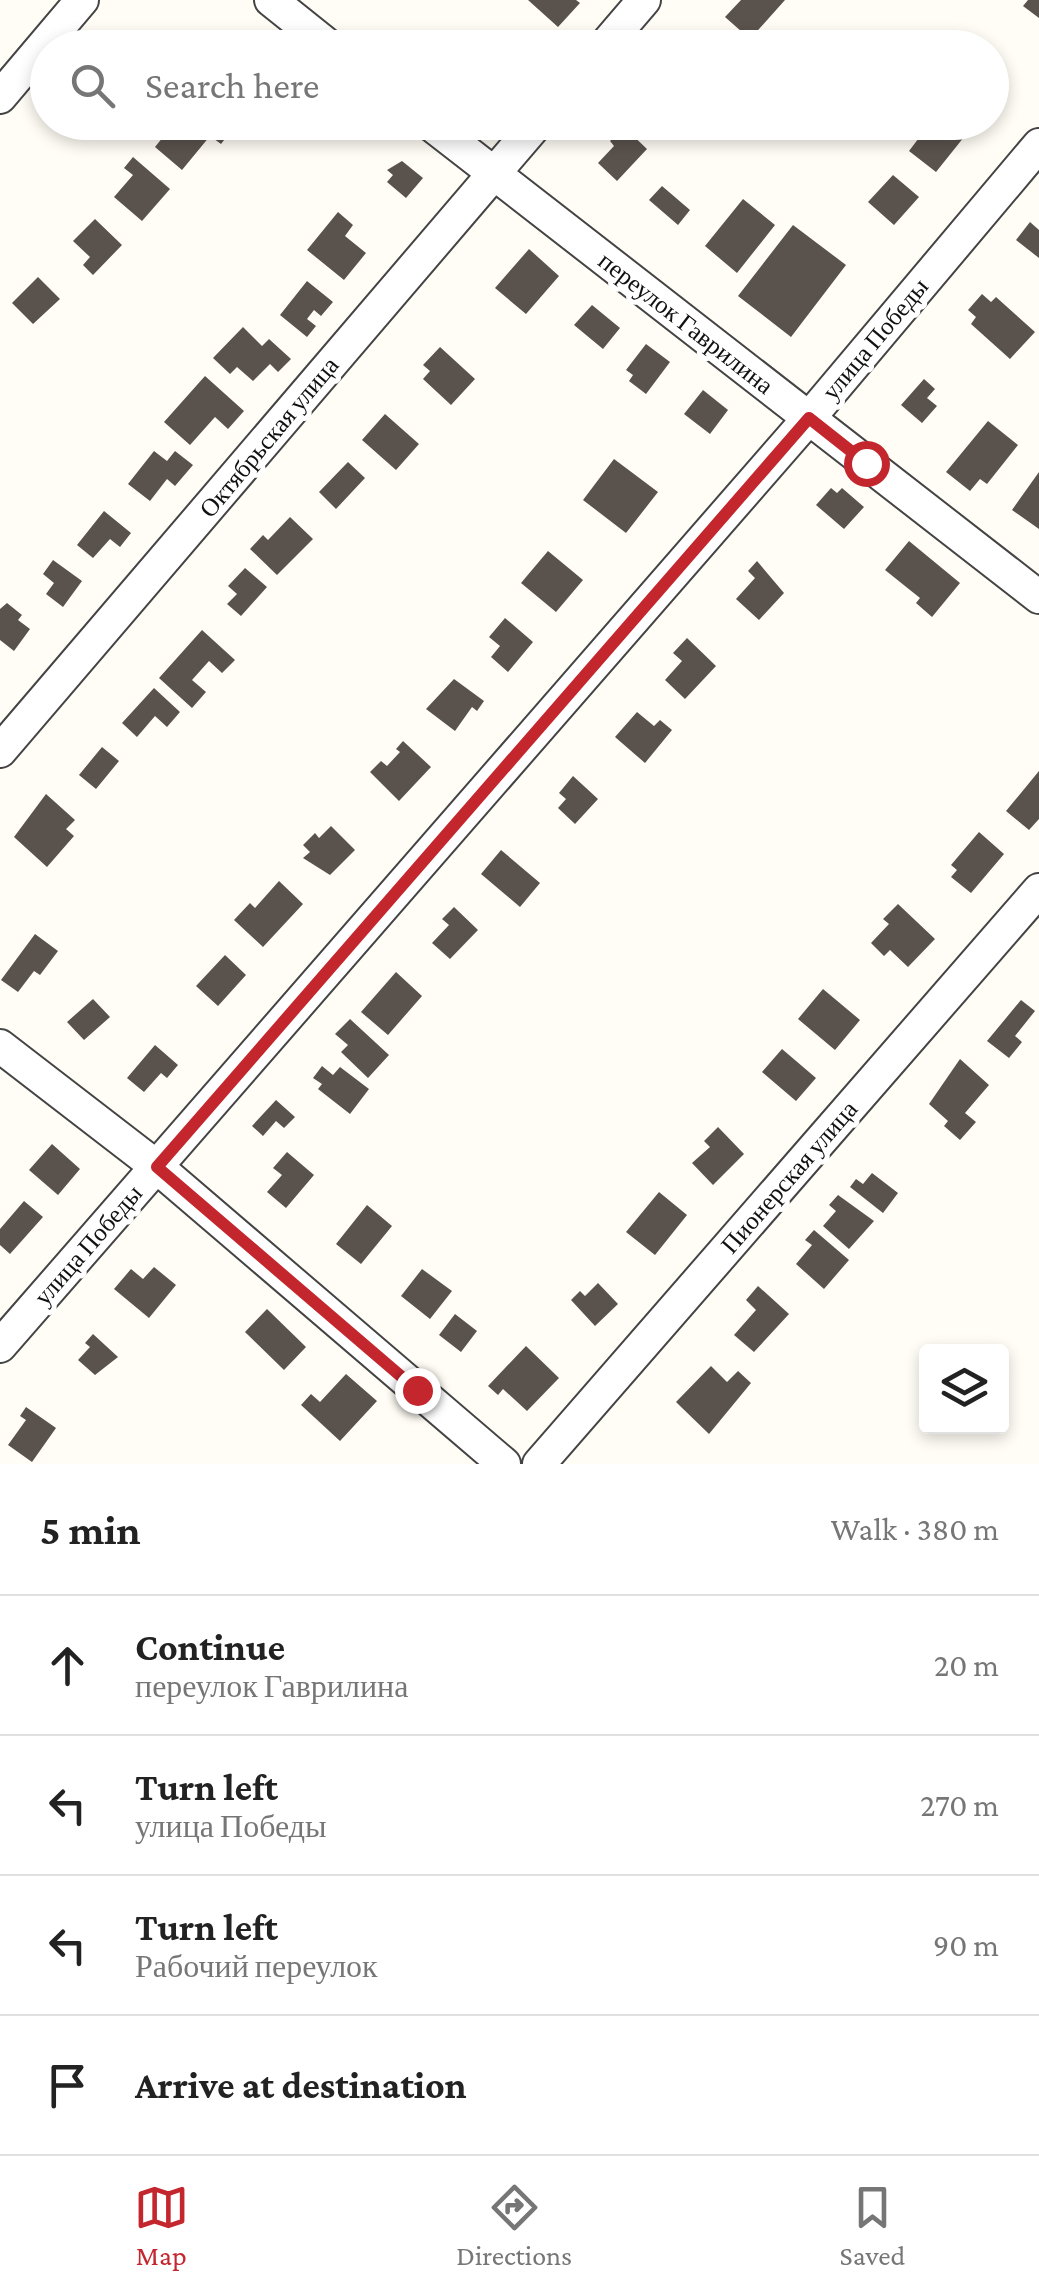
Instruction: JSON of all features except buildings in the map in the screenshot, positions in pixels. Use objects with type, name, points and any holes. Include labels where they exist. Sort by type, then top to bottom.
[{"type":"street","points":[[57,30],[82,0]]},
{"type":"street","points":[[271,0],[309,30]]},
{"type":"street","points":[[618,30],[644,0]]},
{"type":"street","points":[[0,97],[30,62]]},
{"type":"street","name":"переулок Гаврилина","points":[[450,140],[1039,597]]},
{"type":"street","name":"Октябрьская улица","points":[[0,752],[522,140]]},
{"type":"street","name":"улица Победы","points":[[0,1346],[809,418],[1039,145]]},
{"type":"street","name":"Пионерская улица","points":[[539,1464],[1039,890]]},
{"type":"street","points":[[0,1046],[157,1167],[504,1464]]},
{"type":"route","points":[[417,1390],[157,1167],[809,418],[866,463]]}]
